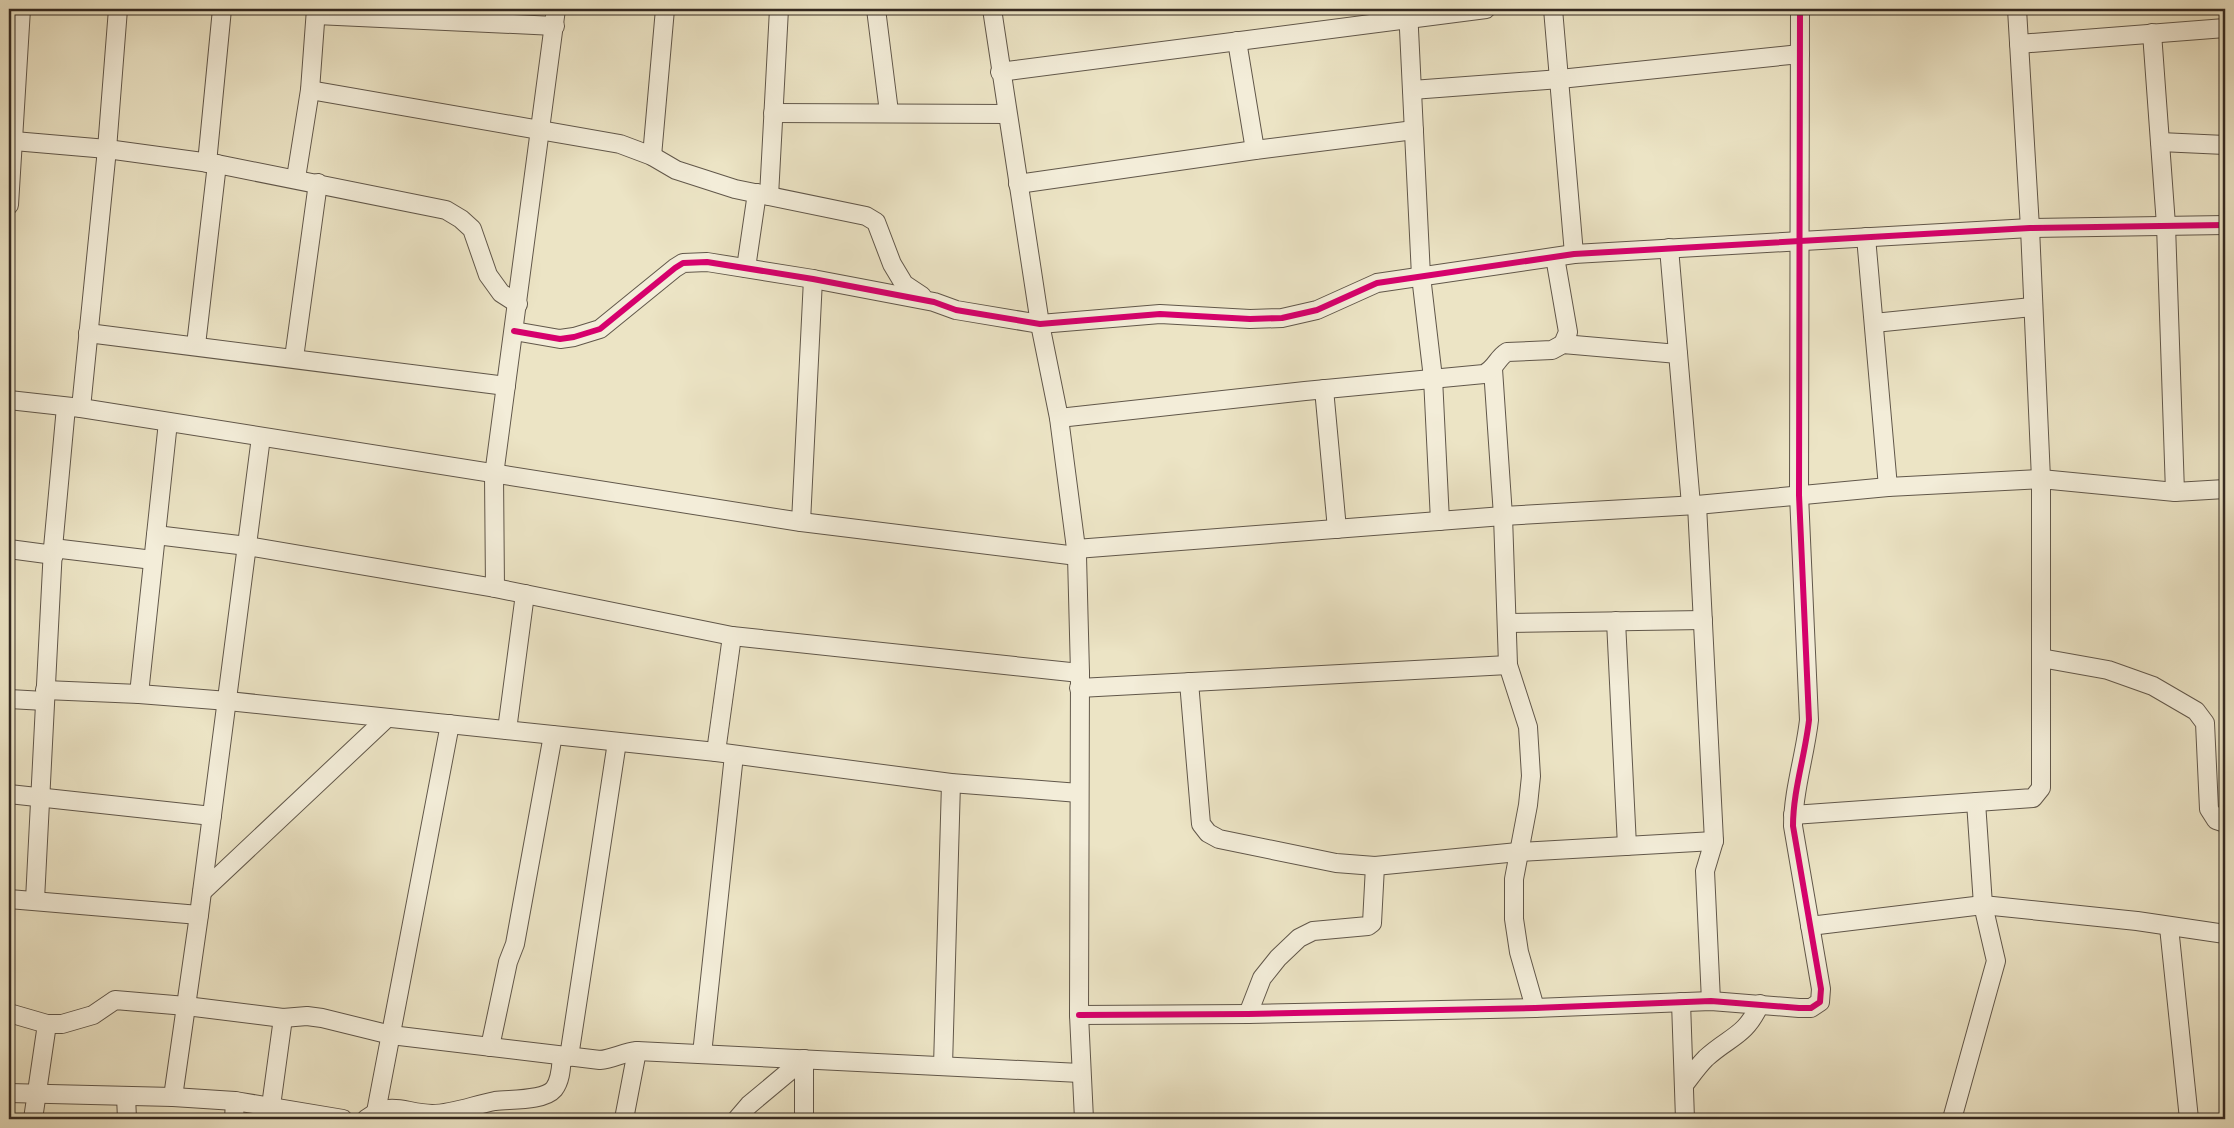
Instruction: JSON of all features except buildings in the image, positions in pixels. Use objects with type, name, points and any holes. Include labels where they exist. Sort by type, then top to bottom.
[{"type":"street","points":[[9,205],[21,9]]},
{"type":"street","points":[[35,900],[39,797],[54,551],[74,408],[88,333],[107,149],[118,9]]},
{"type":"street","points":[[196,345],[212,163],[222,9]]},
{"type":"street","points":[[652,156],[665,9]]},
{"type":"street","points":[[746,268],[763,194],[773,113],[779,9]]},
{"type":"street","points":[[876,9],[888,112]]},
{"type":"street","points":[[992,9],[1000,72],[1040,324],[1059,418],[1076,552],[1080,681],[1078,793],[1079,1015],[1080,1073],[1084,1119]]},
{"type":"street","points":[[1000,72],[1237,42],[1408,14],[1486,9]]},
{"type":"street","points":[[1553,9],[1574,254]]},
{"type":"street","points":[[1079,1015],[1248,1014],[1536,1008],[1711,1001],[1811,1008],[1820,1002],[1821,988],[1793,826],[1793,815],[1809,720],[1799,495],[1798,240],[1800,9]]},
{"type":"street","points":[[1793,815],[2032,798],[2041,788],[2040,479],[2030,228],[2016,9]]},
{"type":"street","points":[[296,178],[310,90],[316,12],[555,18],[494,475],[495,588]]},
{"type":"street","points":[[1408,14],[1422,276],[1433,378],[1440,521]]},
{"type":"street","points":[[2019,44],[2225,28]]},
{"type":"street","points":[[2152,33],[2166,225],[2175,492]]},
{"type":"street","points":[[1237,42],[1254,150]]},
{"type":"street","points":[[1412,90],[1560,79],[1800,54]]},
{"type":"street","points":[[310,90],[620,144],[652,156],[676,170],[735,189],[866,216],[876,222],[892,264],[904,284],[934,302]]},
{"type":"street","points":[[773,113],[1007,114]]},
{"type":"street","points":[[1018,184],[1254,150],[1414,130]]},
{"type":"street","points":[[2160,142],[2225,145]]},
{"type":"street","points":[[12,146],[107,149],[212,163],[318,182],[446,210],[461,219],[472,229],[488,275],[501,293],[518,304]]},
{"type":"street","points":[[294,358],[318,182]]},
{"type":"street","points":[[514,330],[560,339],[574,338],[600,329],[683,264],[706,262],[813,279],[934,302],[956,310],[1040,324],[1160,314],[1250,319],[1282,318],[1317,310],[1377,283],[1574,254],[2030,228],[2225,225]]},
{"type":"street","points":[[1866,237],[1888,487]]},
{"type":"street","points":[[1669,248],[1694,505],[1703,620],[1714,841],[1705,871],[1711,1001]]},
{"type":"street","points":[[1555,257],[1568,332],[1563,344]]},
{"type":"street","points":[[801,522],[813,279]]},
{"type":"street","points":[[1874,323],[2032,306]]},
{"type":"street","points":[[88,333],[196,345],[506,386]]},
{"type":"street","points":[[1059,418],[1324,389],[1484,374],[1493,369],[1501,355],[1507,352],[1552,350],[1563,344],[1678,354]]},
{"type":"street","points":[[1493,369],[1503,516],[1508,665],[1528,727],[1531,776],[1528,805],[1514,879],[1514,919],[1519,952],[1536,1008]]},
{"type":"street","points":[[1324,389],[1337,529]]},
{"type":"street","points":[[9,400],[168,422],[801,522],[1076,552],[1503,516],[1694,505],[1888,487],[2040,479],[2175,492],[2225,490]]},
{"type":"street","points":[[139,694],[168,422]]},
{"type":"street","points":[[172,1097],[200,914],[261,438]]},
{"type":"street","points":[[156,536],[247,546],[495,588],[732,636],[1080,681],[1189,682],[1508,665]]},
{"type":"street","points":[[9,549],[153,560]]},
{"type":"street","points":[[507,730],[525,594]]},
{"type":"street","points":[[1506,623],[1703,620]]},
{"type":"street","points":[[1616,621],[1627,846]]},
{"type":"street","points":[[716,752],[732,636]]},
{"type":"street","points":[[2041,658],[2108,670],[2153,686],[2196,711],[2205,723],[2209,809],[2216,820],[2225,823]]},
{"type":"street","points":[[1189,682],[1201,824],[1208,834],[1219,840],[1336,863],[1375,866],[1518,852],[1714,841]]},
{"type":"street","points":[[9,699],[45,696],[139,694],[228,701],[734,754],[951,783],[1078,793]]},
{"type":"street","points":[[202,892],[387,718]]},
{"type":"street","points":[[371,1116],[391,1035],[450,724]]},
{"type":"street","points":[[490,1047],[508,962],[515,944],[553,735]]},
{"type":"street","points":[[371,1116],[387,1108],[411,1115],[451,1112],[488,1103],[542,1097],[554,1090],[560,1078],[565,1056],[617,742]]},
{"type":"street","points":[[702,1054],[734,754]]},
{"type":"street","points":[[943,1066],[951,783]]},
{"type":"street","points":[[9,794],[212,816]]},
{"type":"street","points":[[1952,1119],[1996,961],[1983,905],[1976,802]]},
{"type":"street","points":[[1248,1014],[1262,978],[1278,958],[1299,938],[1313,931],[1368,926],[1372,923],[1375,866]]},
{"type":"street","points":[[9,899],[200,914]]},
{"type":"street","points":[[1810,926],[1983,905],[2136,921],[2225,934]]},
{"type":"street","points":[[2169,927],[2189,1119]]},
{"type":"street","points":[[9,1013],[47,1024],[62,1024],[93,1014],[115,1000],[186,1006],[283,1018],[307,1016],[391,1035],[600,1060],[637,1051],[1080,1073]]},
{"type":"street","points":[[1681,1002],[1685,1119]]},
{"type":"street","points":[[1684,1085],[1706,1058],[1743,1031],[1752,1020],[1760,1004]]},
{"type":"street","points":[[271,1106],[283,1018]]},
{"type":"street","points":[[33,1119],[47,1024]]},
{"type":"street","points":[[624,1119],[637,1051]]},
{"type":"street","points":[[737,1119],[749,1105],[804,1059]]},
{"type":"street","points":[[804,1059],[804,1119]]},
{"type":"street","points":[[9,1093],[172,1097],[235,1101],[343,1119]]},
{"type":"street","points":[[126,1096],[127,1119]]},
{"type":"street","points":[[234,1119],[235,1101]]},
{"type":"cycle path","points":[[1079,1015],[1248,1014],[1535,1008],[1711,1001],[1811,1008],[1820,1002],[1821,989],[1793,826],[1795,800],[1809,720],[1799,495],[1800,9]]},
{"type":"cycle path","points":[[514,331],[560,339],[600,329],[683,263],[707,262],[813,279],[934,302],[956,310],[1040,324],[1160,314],[1250,319],[1282,318],[1317,310],[1377,283],[1574,254],[2030,228],[2225,225]]}]
